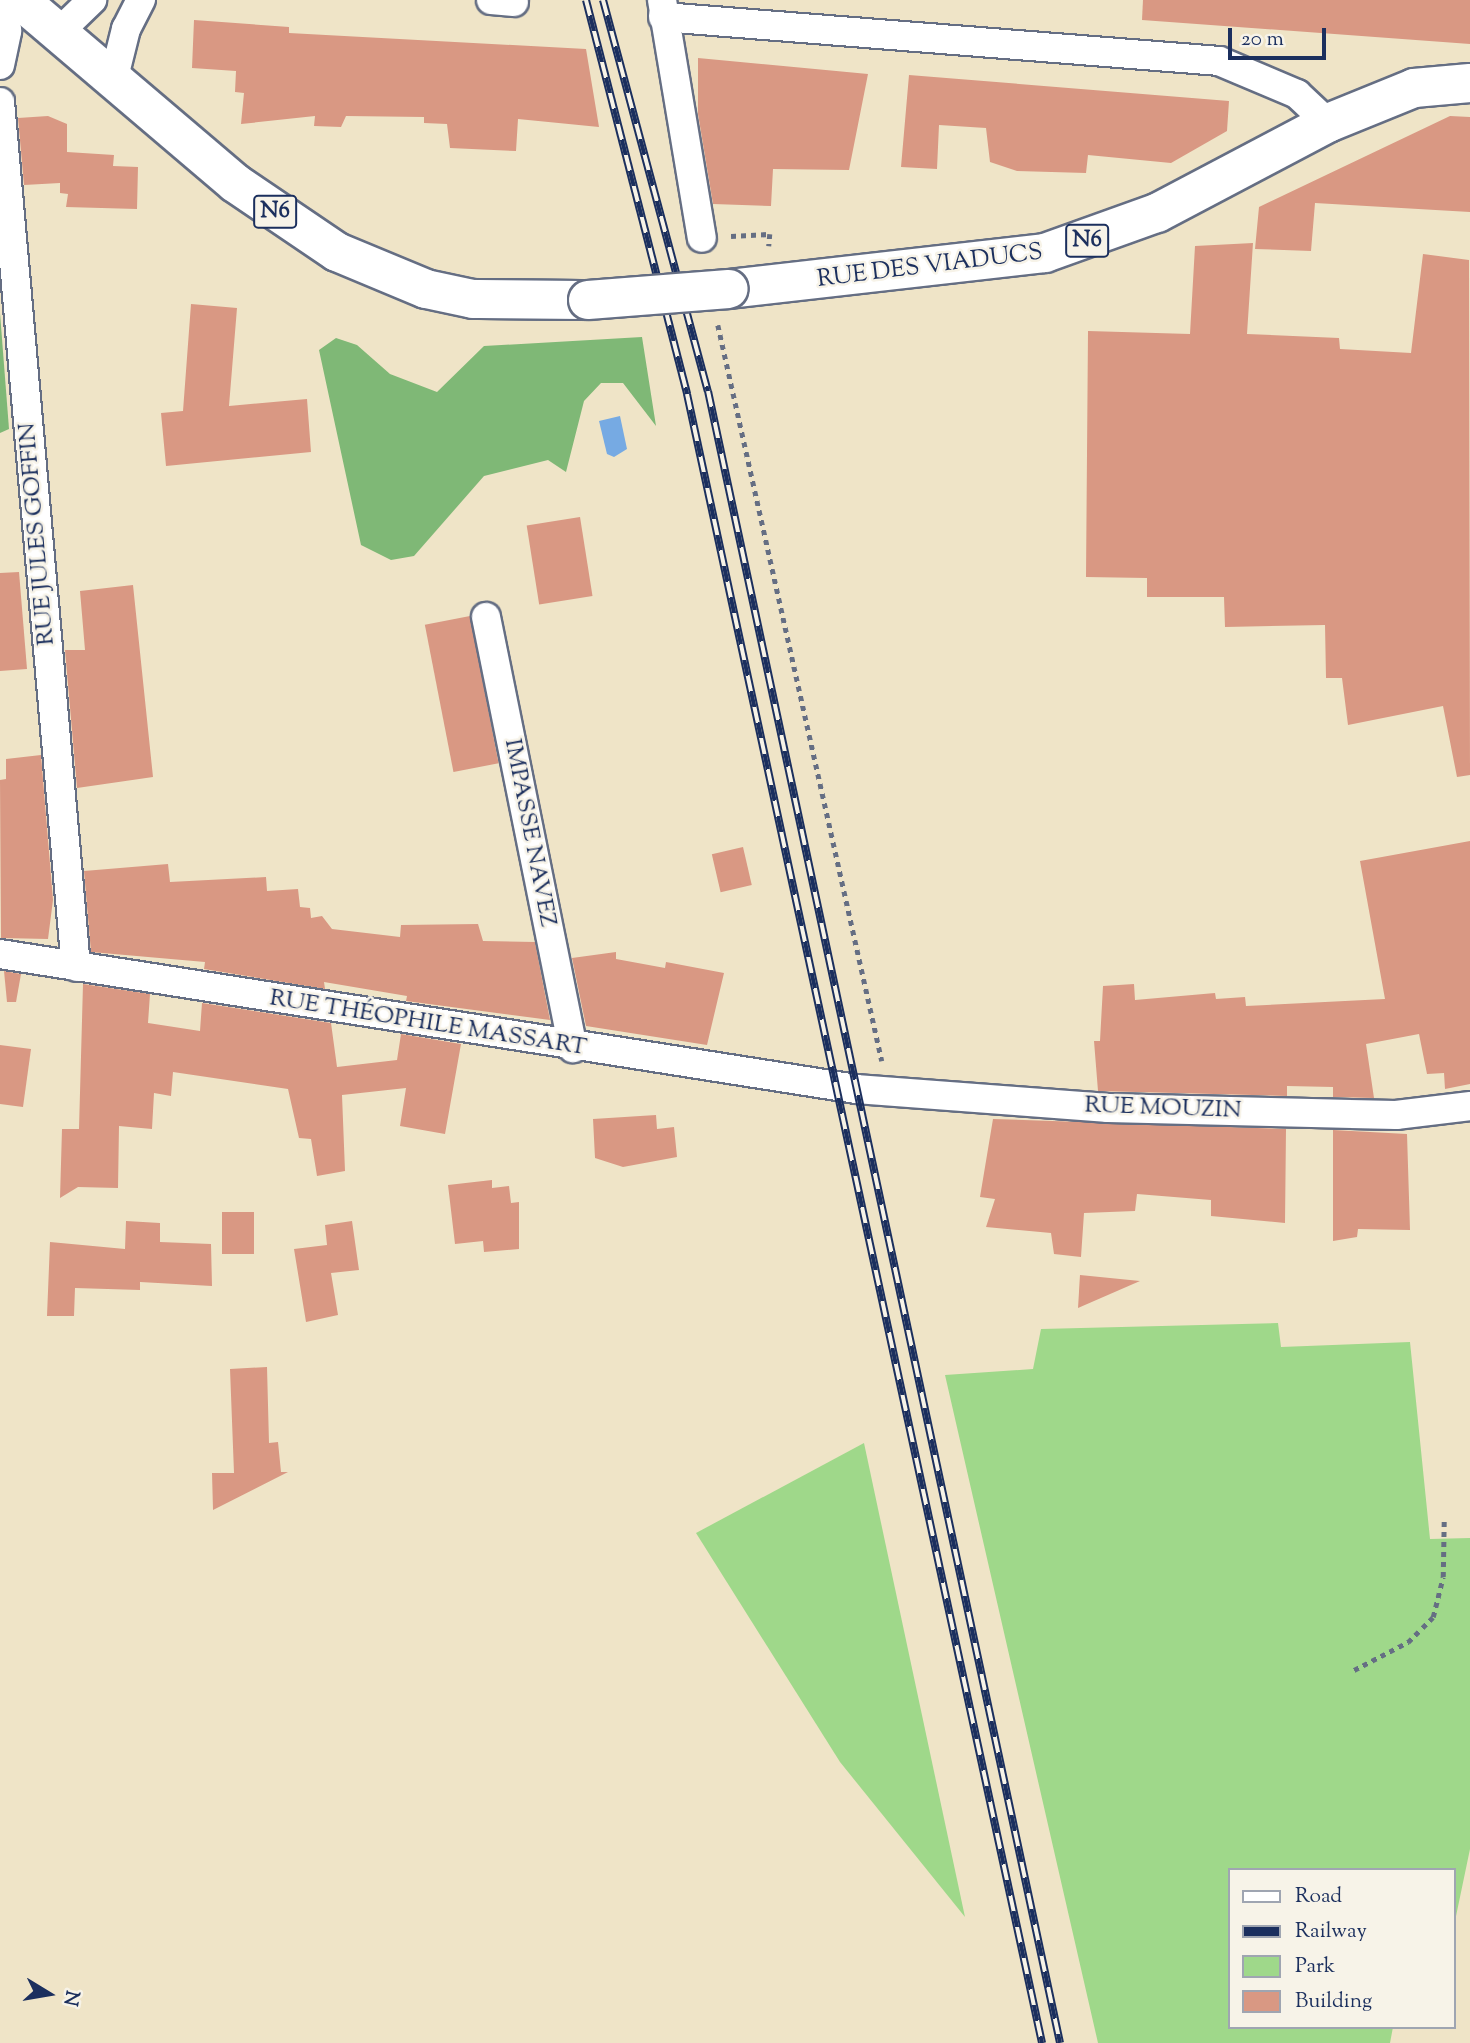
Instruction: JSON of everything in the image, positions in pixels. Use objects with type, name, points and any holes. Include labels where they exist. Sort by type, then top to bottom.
[{"type":"main road","name":"N6","points":[[20,0],[60,31],[113,81]]},
{"type":"main road","name":"RUE DES VIADUCS","points":[[113,81],[235,183],[337,253],[415,285],[473,299],[588,300],[729,289],[1045,253],[1157,213],[1328,123],[1414,88],[1470,83]]},
{"type":"street","points":[[0,65],[7,31],[4,0]]},
{"type":"street","points":[[60,31],[92,0]]},
{"type":"street","points":[[113,81],[126,29],[141,0]]},
{"type":"street","points":[[702,238],[663,8],[1219,61],[1297,94],[1328,123]]},
{"type":"street","name":"RUE JULES GOFFIN","points":[[0,102],[76,967]]},
{"type":"street","name":"IMPASSE NAVEZ","points":[[486,617],[573,1048]]},
{"type":"street","name":"RUE THÉOPHILE MASSART","points":[[0,954],[573,1048],[856,1090]]},
{"type":"street","name":"RUE MOUZIN","points":[[856,1090],[1108,1108],[1382,1114],[1470,1106]]},
{"type":"path","points":[[702,238],[770,234],[772,246],[761,247]]},
{"type":"path","points":[[722,344],[889,1093]]},
{"type":"path","points":[[1354,1670],[1408,1642],[1433,1617],[1443,1577],[1444,1521]]},
{"type":"green space","points":[[0,313],[9,429],[0,433]]},
{"type":"green space","points":[[642,337],[656,426],[623,383],[601,383],[584,401],[566,472],[548,460],[484,476],[414,556],[391,560],[361,545],[319,350],[336,338],[357,345],[390,374],[437,392],[484,346]]},
{"type":"green space","points":[[1278,1323],[1281,1347],[1410,1342],[1430,1539],[1470,1538],[1470,1849],[1456,1916],[1456,1868],[1228,1868],[1228,2029],[1393,2029],[1390,2043],[1098,2043],[945,1375],[1033,1369],[1041,1329]]},
{"type":"green space","points":[[864,1443],[965,1917],[840,1762],[696,1533]]},
{"type":"water","points":[[620,416],[627,449],[614,457],[607,454],[599,421]]},
{"type":"building","points":[[1143,0],[1470,0],[1470,44],[1142,20]]},
{"type":"building","points":[[194,20],[289,27],[289,33],[586,49],[599,127],[518,119],[516,151],[450,148],[447,124],[424,123],[424,117],[346,116],[341,127],[314,126],[315,116],[241,124],[244,93],[235,92],[236,71],[192,68]]},
{"type":"building","points":[[698,58],[868,74],[849,170],[773,169],[771,206],[713,204],[698,114]]},
{"type":"building","points":[[909,75],[1229,101],[1227,131],[1171,163],[1088,155],[1086,173],[1017,171],[990,162],[986,128],[939,125],[937,169],[901,167]]},
{"type":"building","points":[[48,116],[67,124],[67,152],[114,155],[113,166],[138,167],[137,209],[66,207],[68,194],[60,193],[60,183],[24,185],[18,118]]},
{"type":"building","points":[[1450,116],[1470,117],[1470,212],[1315,203],[1311,251],[1255,249],[1259,207]]},
{"type":"building","points":[[1253,243],[1247,334],[1339,338],[1340,349],[1411,353],[1423,254],[1469,260],[1470,775],[1457,777],[1443,706],[1348,725],[1342,678],[1326,678],[1325,625],[1225,627],[1224,597],[1147,597],[1147,578],[1086,577],[1088,331],[1190,334],[1195,246]]},
{"type":"building","points":[[191,304],[237,308],[229,406],[307,399],[311,452],[166,466],[161,413],[183,411]]},
{"type":"building","points":[[580,517],[593,596],[539,604],[527,525]]},
{"type":"building","points":[[19,572],[27,669],[0,671],[0,573]]},
{"type":"building","points":[[133,585],[153,777],[77,788],[65,650],[85,650],[80,591]]},
{"type":"building","points":[[470,616],[499,763],[453,772],[425,625]]},
{"type":"building","points":[[41,755],[53,900],[48,939],[1,938],[0,780],[6,779],[6,759]]},
{"type":"building","points":[[1470,841],[1470,1084],[1445,1089],[1444,1073],[1427,1074],[1419,1034],[1366,1044],[1374,1098],[1333,1097],[1333,1087],[1287,1086],[1287,1096],[1098,1091],[1094,1041],[1100,1041],[1103,986],[1134,984],[1135,1000],[1215,993],[1216,999],[1245,997],[1246,1006],[1385,999],[1360,861]]},
{"type":"building","points":[[743,847],[752,885],[721,892],[712,854]]},
{"type":"building","points":[[168,864],[170,882],[266,877],[267,891],[298,889],[300,907],[310,908],[311,918],[322,916],[332,929],[400,937],[401,925],[478,924],[483,941],[535,942],[550,1020],[406,1001],[407,996],[324,982],[325,989],[204,969],[205,962],[91,952],[84,871]]},
{"type":"building","points":[[616,952],[616,959],[665,968],[666,962],[724,973],[707,1045],[586,1026],[572,958]]},
{"type":"building","points":[[4,971],[21,974],[16,1002],[7,1002]]},
{"type":"building","points":[[83,984],[150,994],[148,1023],[200,1031],[202,1003],[331,1023],[337,1067],[397,1060],[401,1034],[461,1044],[445,1134],[400,1126],[406,1088],[342,1095],[345,1171],[317,1176],[311,1139],[299,1138],[288,1089],[173,1072],[171,1096],[154,1093],[152,1129],[119,1126],[118,1188],[78,1187],[60,1198],[62,1129],[79,1129]]},
{"type":"building","points":[[0,1045],[31,1049],[23,1107],[0,1104]]},
{"type":"building","points":[[656,1115],[657,1129],[674,1127],[677,1157],[623,1167],[595,1158],[593,1119]]},
{"type":"building","points":[[993,1119],[1286,1129],[1285,1223],[1211,1216],[1211,1200],[1137,1194],[1135,1211],[1084,1213],[1081,1257],[1054,1254],[1051,1233],[986,1227],[995,1199],[980,1197]]},
{"type":"building","points":[[1333,1130],[1407,1134],[1410,1230],[1358,1229],[1357,1237],[1333,1241]]},
{"type":"building","points":[[492,1180],[492,1188],[509,1186],[511,1203],[519,1202],[519,1249],[484,1252],[483,1241],[455,1244],[448,1185]]},
{"type":"building","points":[[222,1212],[254,1212],[254,1254],[222,1254]]},
{"type":"building","points":[[126,1221],[160,1223],[160,1242],[211,1244],[212,1286],[140,1282],[140,1290],[75,1288],[74,1316],[47,1316],[50,1242],[125,1249]]},
{"type":"building","points":[[352,1221],[359,1270],[331,1273],[338,1315],[306,1322],[294,1249],[327,1245],[325,1225]]},
{"type":"building","points":[[1080,1275],[1140,1281],[1078,1308]]},
{"type":"building","points":[[267,1367],[269,1443],[278,1442],[281,1472],[288,1472],[213,1510],[212,1473],[234,1473],[230,1369]]},
{"type":"railway","points":[[586,0],[687,394],[1042,2043]]},
{"type":"railway","points":[[603,0],[708,391],[1060,2043]]}]
